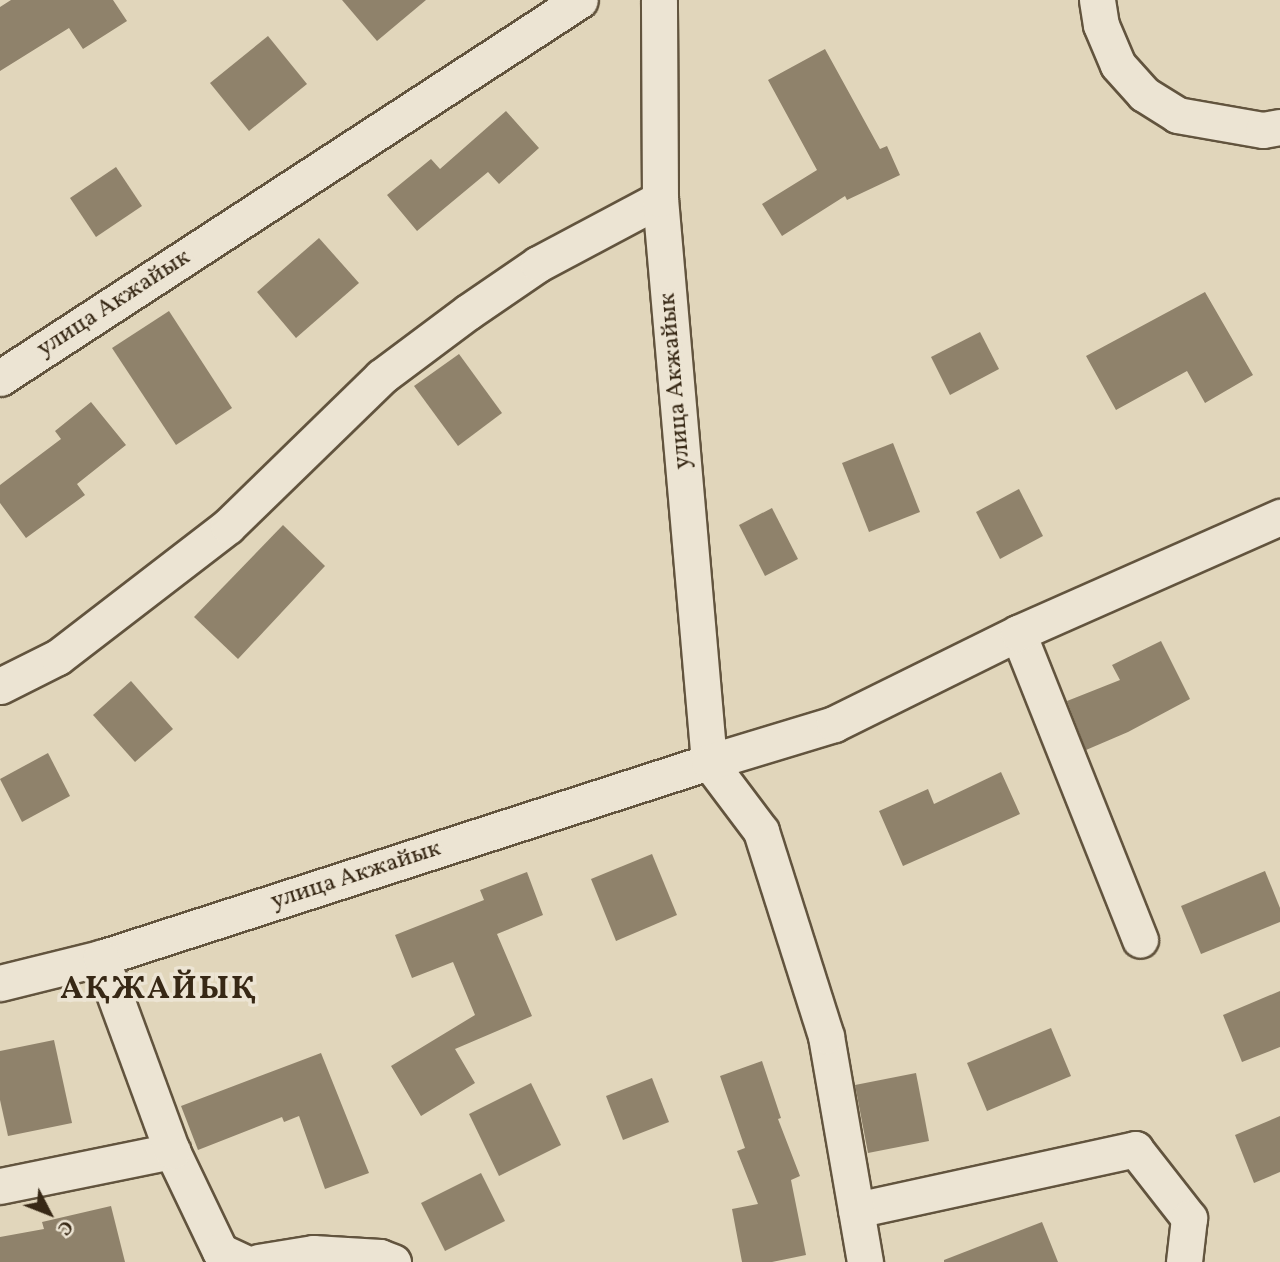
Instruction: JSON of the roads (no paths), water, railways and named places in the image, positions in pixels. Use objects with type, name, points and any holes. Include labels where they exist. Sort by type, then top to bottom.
[{"type":"street","name":"улица Акжайык","points":[[0,378],[580,0]]},
{"type":"street","name":"улица Акжайык","points":[[659,0],[660,199],[709,762]]},
{"type":"street","points":[[1097,0],[1101,25],[1118,65],[1144,94],[1178,115],[1264,130],[1280,127]]},
{"type":"street","points":[[0,686],[58,657],[228,526],[381,377],[468,312],[538,264],[660,199]]},
{"type":"street","name":"улица Акжайык","points":[[0,983],[101,958],[834,724],[1018,633],[1280,517]]},
{"type":"street","points":[[1018,633],[1140,940]]},
{"type":"street","points":[[709,762],[761,831],[826,1036],[865,1262]]},
{"type":"street","points":[[101,958],[172,1151],[220,1251],[244,1262]]},
{"type":"street","points":[[856,1210],[1135,1149],[1189,1218],[1184,1262]]},
{"type":"street","points":[[0,1186],[172,1151]]},
{"type":"street","points":[[258,1262],[313,1252],[380,1256],[393,1262]]},
{"type":"district","name":"АҚЖАЙЫҚ","points":[[159,990]]}]
